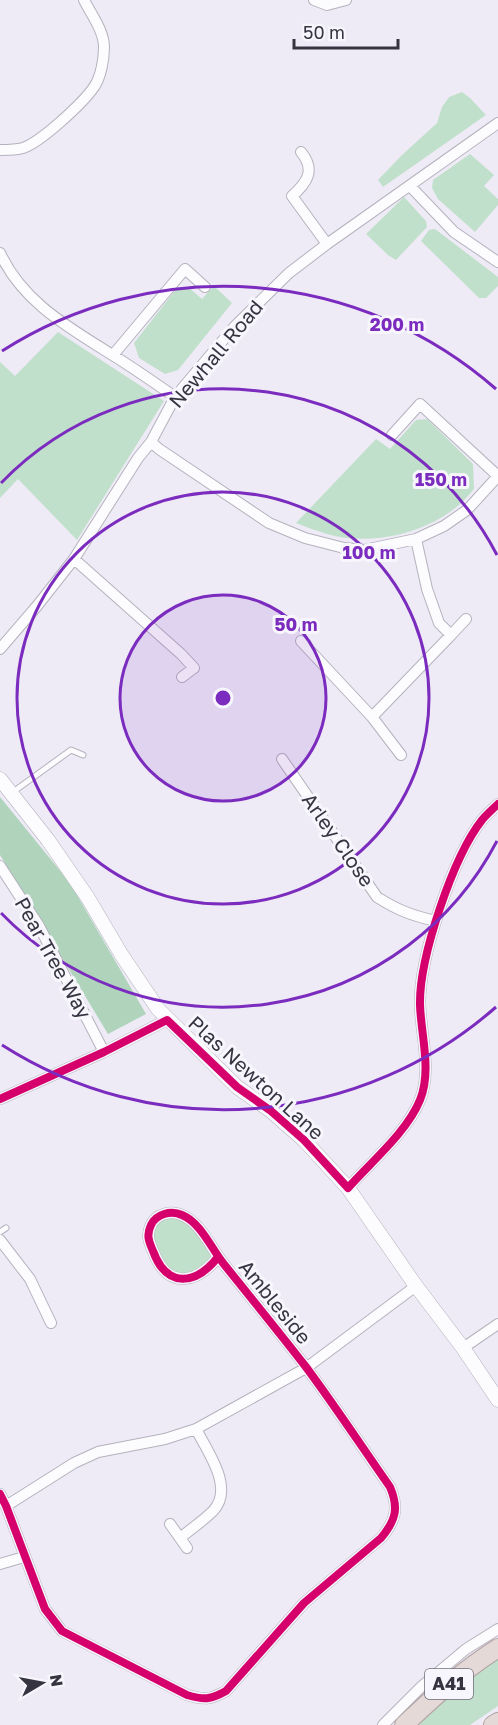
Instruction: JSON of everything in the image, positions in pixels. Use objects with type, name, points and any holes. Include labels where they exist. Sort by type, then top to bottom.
[{"type":"highway","name":"A41","points":[[404,1725],[477,1661],[498,1648]]},
{"type":"highway","points":[[493,1725],[498,1722]]},
{"type":"street","points":[[0,150],[24,148],[38,141],[80,103],[95,86],[102,69],[103,36],[84,0]]},
{"type":"street","points":[[314,0],[327,5],[346,0]]},
{"type":"street","name":"Newhall Road","points":[[0,649],[38,606],[74,559],[151,442],[175,397],[235,326],[289,273],[498,123]]},
{"type":"street","points":[[301,152],[308,162],[308,174],[304,185],[292,196],[327,244]]},
{"type":"street","points":[[410,186],[454,232],[498,262]]},
{"type":"street","points":[[0,253],[20,285],[36,303],[68,328],[175,397]]},
{"type":"street","points":[[113,355],[185,269],[205,287]]},
{"type":"street","points":[[151,442],[269,523],[291,534],[324,544],[364,550],[416,539],[444,525],[467,510],[498,476],[420,404],[392,435]]},
{"type":"street","points":[[416,539],[427,589],[439,623],[451,635]]},
{"type":"street","points":[[74,559],[194,668],[182,677]]},
{"type":"street","points":[[372,717],[466,619]]},
{"type":"street","points":[[301,641],[372,717],[401,755]]},
{"type":"street","name":"Arley Close","points":[[282,759],[376,897],[410,915],[436,921]]},
{"type":"street","name":"Plas Newton Lane","points":[[0,779],[48,840],[88,898],[121,954],[158,1009],[237,1087],[304,1140],[348,1188],[498,1400]]},
{"type":"street","points":[[348,1188],[406,1125],[421,1099],[425,1074],[420,1005],[423,966],[436,921],[458,861],[482,821],[498,804]]},
{"type":"street","name":"Pear Tree Way","points":[[0,866],[39,926],[104,1052]]},
{"type":"street","points":[[0,1099],[168,1020]]},
{"type":"street","name":"Ambleside","points":[[0,1494],[45,1609],[62,1631],[187,1695],[201,1699],[214,1698],[226,1691],[304,1603],[381,1538],[391,1526],[396,1499],[390,1487],[306,1368],[194,1223],[183,1215],[171,1212],[159,1216],[151,1224],[148,1237],[156,1258],[170,1276],[178,1279],[201,1273],[218,1257]]},
{"type":"street","points":[[0,1240],[30,1280],[51,1323]]},
{"type":"street","points":[[6,1506],[74,1462],[98,1452],[165,1439],[196,1429],[306,1368],[416,1286]]},
{"type":"street","points":[[463,1348],[498,1323]]},
{"type":"street","points":[[180,1538],[215,1509],[222,1495],[221,1479],[196,1429]]},
{"type":"street","points":[[170,1524],[187,1548]]},
{"type":"street","points":[[0,1564],[24,1557]]},
{"type":"street","points":[[383,1725],[422,1686],[457,1656],[498,1629]]},
{"type":"lane","points":[[12,793],[71,750],[83,755]]},
{"type":"green space","points":[[462,92],[486,115],[383,187],[378,180],[437,123],[442,107],[449,97]]},
{"type":"green space","points":[[470,154],[494,175],[484,186],[498,199],[498,205],[475,232],[438,199],[432,188],[433,180]]},
{"type":"green space","points":[[404,197],[426,221],[427,227],[396,260],[366,234]]},
{"type":"green space","points":[[435,229],[498,277],[498,286],[486,298],[479,298],[421,241],[429,230]]},
{"type":"green space","points":[[214,286],[232,303],[178,370],[165,374],[139,358],[134,343],[177,288],[188,287],[202,299]]},
{"type":"green space","points":[[58,332],[164,401],[77,540],[18,479],[0,498],[0,362],[15,376]]},
{"type":"green space","points":[[427,419],[473,464],[474,489],[457,507],[426,526],[410,532],[376,538],[359,539],[327,534],[296,523],[376,439],[390,449],[416,420]]},
{"type":"green space","points":[[0,797],[70,883],[146,1014],[108,1034],[0,855]]},
{"type":"green space","points":[[183,1215],[218,1257],[211,1266],[179,1279],[156,1258],[151,1224],[159,1216]]},
{"type":"green space","points":[[498,1655],[498,1706],[470,1725],[412,1725]]},
{"type":"cycle path","points":[[0,1099],[104,1052],[167,1020],[237,1087],[271,1111],[304,1140],[348,1188],[398,1135],[420,1100],[426,1065],[420,1005],[425,961],[449,882],[460,858],[482,820],[498,804]]},
{"type":"cycle path","points":[[0,1494],[45,1609],[62,1631],[187,1695],[203,1698],[211,1698],[226,1691],[304,1603],[381,1538],[394,1514],[394,1501],[390,1487],[306,1367],[195,1224],[182,1215],[173,1213],[156,1218],[149,1229],[149,1241],[159,1263],[166,1272],[174,1277],[182,1279],[201,1273],[218,1257]]}]
